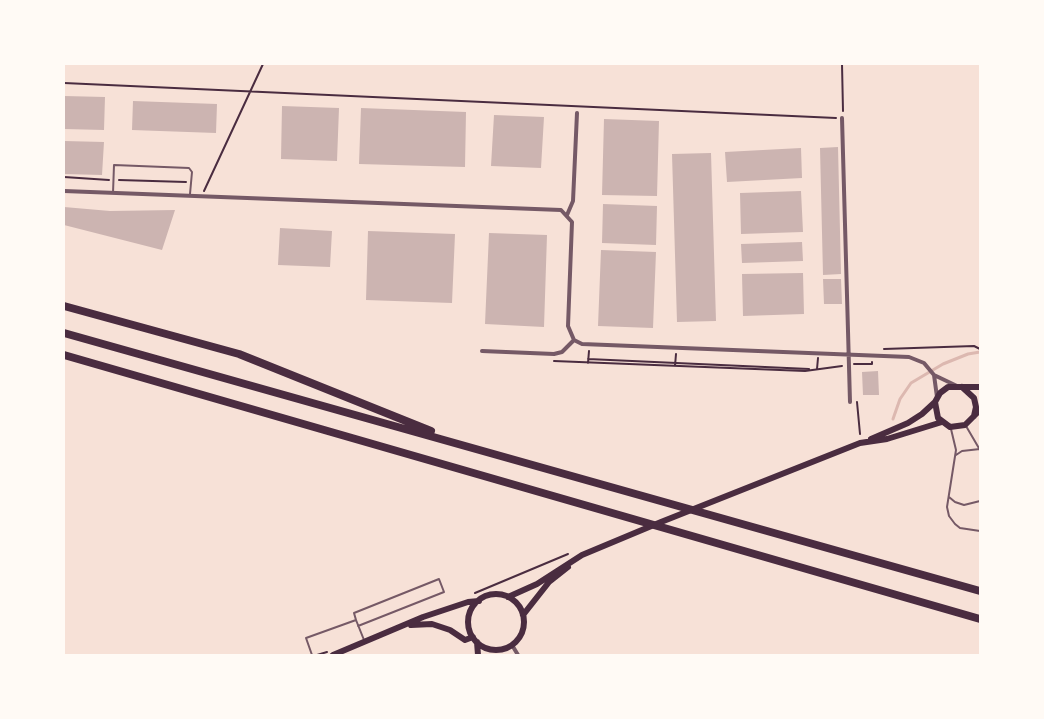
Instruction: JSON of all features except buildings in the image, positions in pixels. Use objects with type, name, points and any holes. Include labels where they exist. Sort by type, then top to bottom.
[{"type":"highway","points":[[64,306],[239,354],[468,445]]},
{"type":"highway","points":[[64,333],[468,445],[657,502],[980,591]]},
{"type":"highway","points":[[64,355],[980,619]]},
{"type":"main road","points":[[958,386],[971,394],[975,402],[975,412],[968,423]]},
{"type":"main road","points":[[870,440],[908,423],[948,387],[980,387]]},
{"type":"main road","points":[[936,399],[935,413],[942,422],[950,427],[968,423],[980,410]]},
{"type":"main road","points":[[508,597],[537,584],[582,555],[860,443],[870,440],[887,439],[942,422]]},
{"type":"main road","points":[[523,615],[549,582],[582,555]]},
{"type":"main road","points":[[333,655],[406,626],[423,617],[493,595],[508,597],[517,604],[523,615],[522,632],[500,655]]},
{"type":"main road","points":[[478,655],[469,618],[479,600]]},
{"type":"main road","points":[[406,626],[432,624],[450,630],[465,640],[475,640],[491,650],[509,647]]},
{"type":"street","points":[[567,215],[573,201],[577,114]]},
{"type":"street","points":[[842,118],[850,402]]},
{"type":"street","points":[[64,191],[561,210],[572,222],[568,326],[574,340],[589,346],[909,357],[917,359],[934,375],[958,386]]},
{"type":"street","points":[[482,351],[554,354],[562,352],[574,340]]},
{"type":"street","points":[[934,375],[936,399]]},
{"type":"street","points":[[509,647],[518,655]]},
{"type":"lane","points":[[113,193],[114,165],[178,167],[189,168],[192,172],[190,196]]},
{"type":"lane","points":[[955,456],[962,451],[980,450],[968,423]]},
{"type":"lane","points":[[950,427],[955,440],[955,456],[947,507],[955,524],[960,528],[980,531]]},
{"type":"lane","points":[[949,497],[955,502],[964,504],[980,501]]},
{"type":"lane","points":[[358,626],[444,592],[439,579],[354,613],[356,620],[358,626],[364,643]]},
{"type":"lane","points":[[312,655],[306,638],[356,620]]},
{"type":"path","points":[[202,196],[264,64]]},
{"type":"path","points":[[64,83],[842,118],[842,64]]},
{"type":"path","points":[[64,177],[191,183]]},
{"type":"path","points":[[588,363],[589,346]]},
{"type":"path","points":[[882,349],[974,346],[980,349]]},
{"type":"path","points":[[675,366],[676,349]]},
{"type":"path","points":[[554,354],[554,362],[805,371],[809,369]]},
{"type":"path","points":[[817,369],[818,354]]},
{"type":"path","points":[[588,359],[817,369],[872,364],[873,356]]},
{"type":"path","points":[[850,402],[858,402],[860,443]]},
{"type":"waterway","points":[[893,419],[900,399],[911,383],[943,364],[968,354],[980,352]]}]
